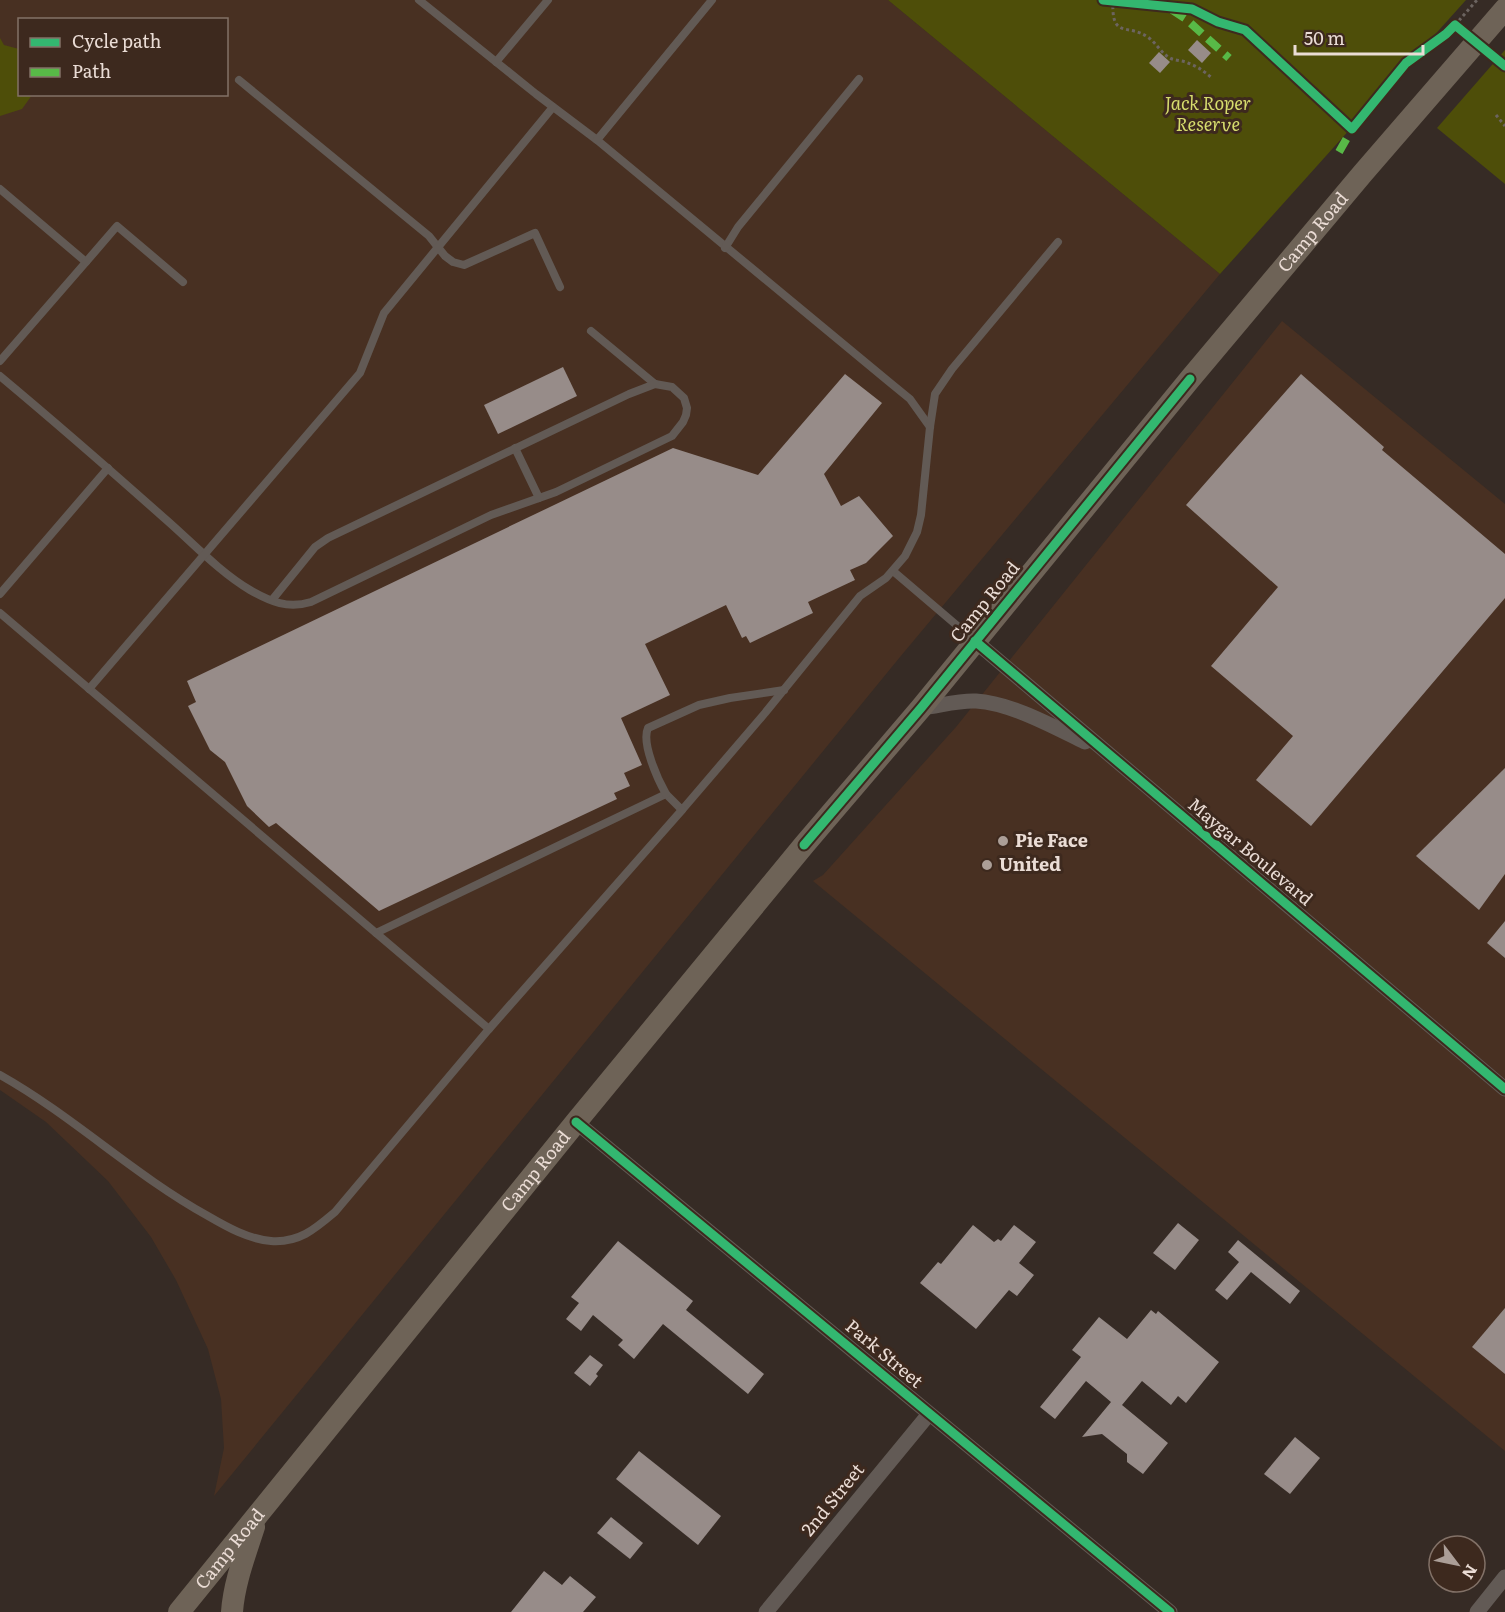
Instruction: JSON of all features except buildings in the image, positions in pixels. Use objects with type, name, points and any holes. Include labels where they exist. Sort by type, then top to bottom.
[{"type":"main road","name":"Camp Road","points":[[179,1612],[804,845],[921,708],[1190,379],[1363,173],[1505,9]]},
{"type":"main road","points":[[232,1612],[239,1573],[258,1514]]},
{"type":"street","name":"Maygar Boulevard","points":[[975,641],[1505,1089]]},
{"type":"street","points":[[921,708],[974,701],[988,702],[1044,722],[1106,753]]},
{"type":"street","name":"Park Street","points":[[576,1122],[1170,1612]]},
{"type":"street","name":"2nd Street","points":[[766,1612],[929,1414]]},
{"type":"street","points":[[1477,1612],[1505,1577]]},
{"type":"lane","points":[[419,0],[597,140],[910,399],[930,427]]},
{"type":"lane","points":[[496,62],[548,0]]},
{"type":"lane","points":[[597,140],[712,0]]},
{"type":"lane","points":[[725,248],[738,227],[859,79]]},
{"type":"lane","points":[[239,80],[429,236],[453,262],[468,265],[535,233],[560,287]]},
{"type":"lane","points":[[89,689],[360,373],[384,313],[553,107]]},
{"type":"lane","points":[[0,189],[86,262]]},
{"type":"lane","points":[[0,361],[117,226],[183,282]]},
{"type":"lane","points":[[0,1075],[59,1113],[180,1201],[226,1226],[253,1238],[272,1241],[293,1239],[314,1231],[335,1212],[489,1029],[682,810],[860,596],[893,571],[905,556],[917,532],[921,514],[930,427],[936,394],[952,369],[1058,242]]},
{"type":"lane","points":[[0,376],[204,554],[250,590],[272,600],[297,606],[311,602],[491,515],[556,492],[672,436],[685,417],[684,398],[672,387],[655,384],[591,331]]},
{"type":"lane","points":[[272,600],[315,547],[328,538],[629,394],[655,384]]},
{"type":"lane","points":[[515,448],[539,498]]},
{"type":"lane","points":[[0,594],[108,468]]},
{"type":"lane","points":[[893,571],[975,641]]},
{"type":"lane","points":[[0,613],[489,1029]]},
{"type":"lane","points":[[682,810],[666,794],[658,781],[646,736],[648,728],[699,705],[784,690]]},
{"type":"lane","points":[[376,933],[666,794]]},
{"type":"path","points":[[1446,34],[1477,0]]},
{"type":"path","points":[[1154,6],[1124,1],[1112,16],[1122,30],[1148,37],[1170,59],[1187,62],[1212,78]]},
{"type":"path","points":[[1455,25],[1476,44]]},
{"type":"path","points":[[1496,115],[1505,126]]},
{"type":"shaded area","points":[[0,0],[888,0],[1220,274],[900,657],[214,1496],[224,1448],[221,1399],[208,1349],[176,1280],[151,1237],[108,1181],[46,1122],[0,1090]]},
{"type":"shaded area","points":[[1282,321],[1505,504],[1505,1451],[813,881],[823,875],[956,727]]},
{"type":"green space","name":"Jack Roper Reserve","points":[[888,0],[1466,0],[1220,274]]},
{"type":"green space","points":[[0,38],[4,45],[18,49],[18,96],[31,96],[22,109],[0,116]]},
{"type":"green space","points":[[1505,50],[1505,184],[1437,128]]},
{"type":"marked path","points":[[1172,10],[1186,19],[1229,58]]},
{"type":"marked path","points":[[1339,152],[1352,129]]},
{"type":"cycle path","points":[[1103,0],[1192,9],[1218,22],[1245,30],[1352,129],[1406,63],[1455,25],[1505,66]]},
{"type":"cycle path","points":[[804,845],[921,708],[1190,379]]},
{"type":"cycle path","points":[[975,641],[1505,1089]]},
{"type":"cycle path","points":[[576,1122],[1170,1612]]},
{"type":"place","name":"Pie Face","points":[[1003,841]]},
{"type":"place","name":"United","points":[[987,865]]}]
